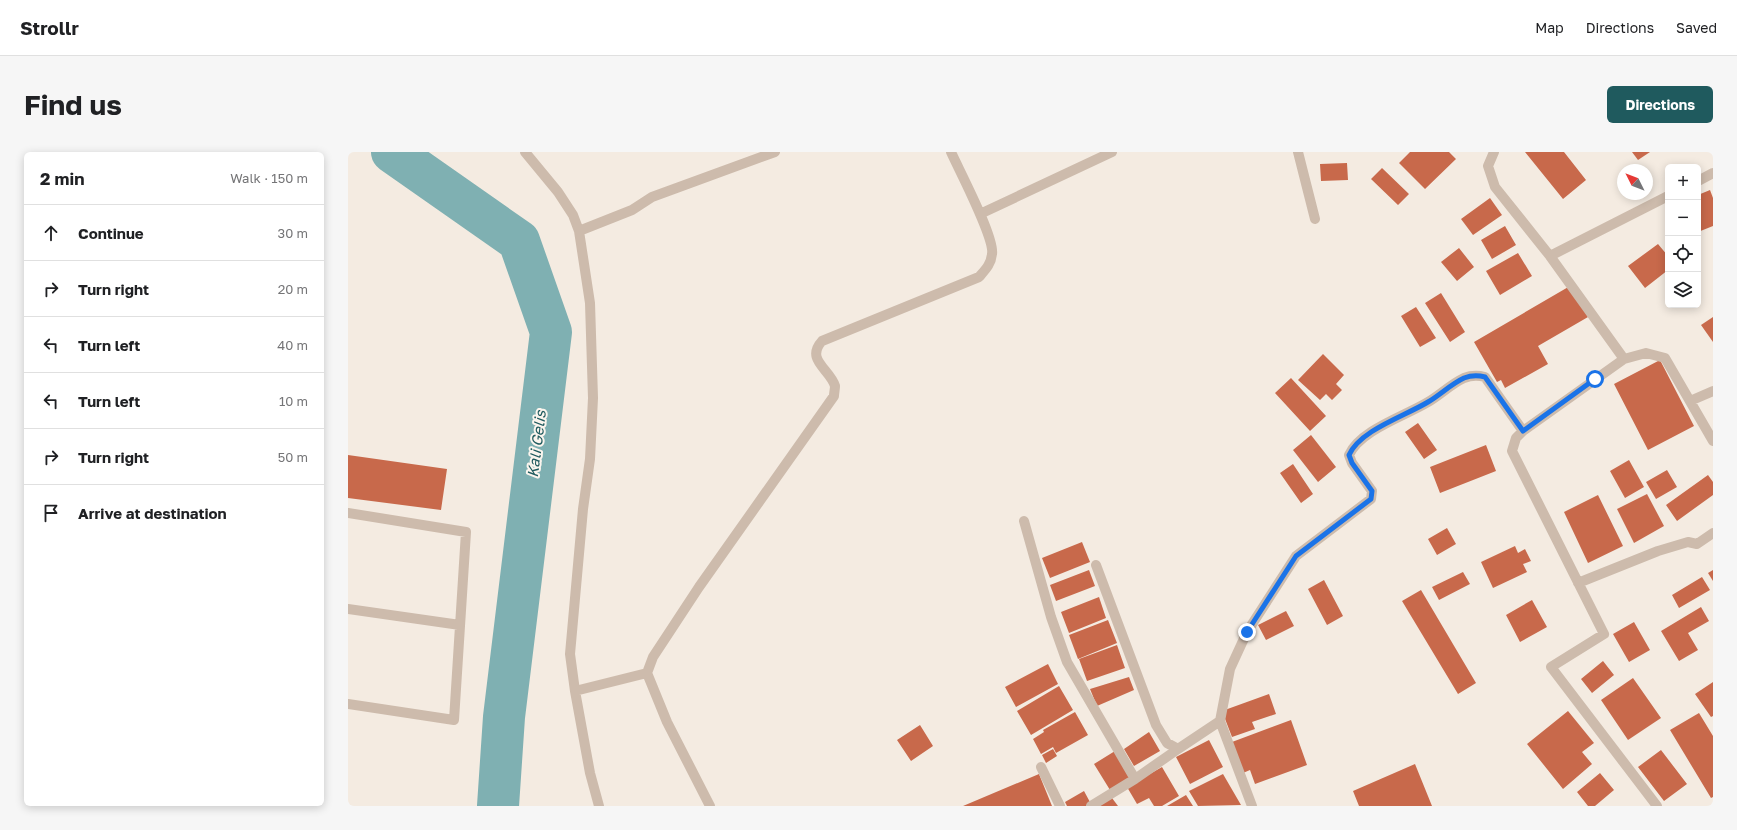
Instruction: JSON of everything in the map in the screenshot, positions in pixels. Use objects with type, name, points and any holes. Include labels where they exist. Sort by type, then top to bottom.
[{"type":"street","points":[[525,152],[558,192],[573,214],[579,231],[590,303],[593,398],[590,459],[583,509],[570,654],[575,691],[590,773],[599,806]]},
{"type":"street","points":[[579,231],[632,210],[652,197],[775,152]]},
{"type":"street","points":[[710,806],[667,722],[647,673],[653,657],[699,587],[834,396],[834,386],[816,357],[817,347],[822,341],[979,277],[989,266],[993,252],[980,214],[950,152]]},
{"type":"street","points":[[980,214],[1112,152]]},
{"type":"street","points":[[1298,152],[1315,219]]},
{"type":"street","points":[[1494,152],[1488,166],[1495,187],[1550,256],[1624,359]]},
{"type":"street","points":[[1701,179],[1713,173]]},
{"type":"street","points":[[1550,256],[1665,198]]},
{"type":"street","points":[[1657,806],[1551,667],[1604,634],[1512,451],[1516,438],[1523,431],[1624,359],[1646,354],[1665,358],[1713,441]]},
{"type":"street","points":[[1252,806],[1220,721],[1230,669],[1247,632],[1296,556],[1371,499],[1372,491],[1352,463],[1349,455],[1353,446],[1370,434],[1412,412],[1463,379],[1476,374],[1485,377],[1523,431]]},
{"type":"street","points":[[1690,401],[1713,391]]},
{"type":"street","points":[[348,513],[466,532],[454,720],[348,704]]},
{"type":"street","points":[[1024,521],[1052,617],[1067,662],[1135,779]]},
{"type":"street","points":[[1578,583],[1658,551],[1688,542],[1697,544],[1713,533]]},
{"type":"street","points":[[1096,565],[1156,725],[1167,744],[1178,749]]},
{"type":"street","points":[[348,609],[460,625]]},
{"type":"street","points":[[575,691],[647,673]]},
{"type":"street","points":[[1091,806],[1135,779],[1220,721]]},
{"type":"street","points":[[1041,767],[1060,806]]},
{"type":"building","points":[[1410,152],[1449,152],[1456,159],[1425,189],[1399,163]]},
{"type":"building","points":[[1525,152],[1564,152],[1586,180],[1563,199]]},
{"type":"building","points":[[1632,152],[1650,152],[1638,160]]},
{"type":"building","points":[[1347,163],[1348,180],[1321,181],[1320,164]]},
{"type":"building","points":[[1382,168],[1409,194],[1398,205],[1371,179]]},
{"type":"building","points":[[1710,190],[1713,198],[1713,226],[1701,231],[1701,200],[1701,194]]},
{"type":"building","points":[[1490,198],[1502,215],[1473,235],[1461,219]]},
{"type":"building","points":[[1505,226],[1516,245],[1492,259],[1481,240]]},
{"type":"building","points":[[1658,244],[1665,252],[1665,272],[1645,288],[1628,266]]},
{"type":"building","points":[[1459,248],[1474,267],[1457,281],[1441,262]]},
{"type":"building","points":[[1518,253],[1532,276],[1500,295],[1486,271]]},
{"type":"building","points":[[1570,286],[1588,317],[1538,346],[1548,364],[1505,388],[1501,380],[1497,382],[1474,342]]},
{"type":"building","points":[[1441,293],[1465,332],[1450,342],[1425,303]]},
{"type":"building","points":[[1416,307],[1436,338],[1420,347],[1401,316]]},
{"type":"building","points":[[1713,317],[1713,342],[1701,325]]},
{"type":"building","points":[[1323,354],[1344,375],[1336,384],[1342,390],[1332,400],[1326,394],[1320,400],[1298,380]]},
{"type":"building","points":[[1660,360],[1694,426],[1648,450],[1614,384]]},
{"type":"building","points":[[1291,378],[1326,416],[1310,431],[1275,393]]},
{"type":"building","points":[[1418,423],[1437,450],[1424,459],[1405,432]]},
{"type":"building","points":[[1311,435],[1336,467],[1318,482],[1293,450]]},
{"type":"building","points":[[1486,445],[1496,471],[1440,493],[1430,467]]},
{"type":"building","points":[[348,455],[447,469],[441,510],[348,498]]},
{"type":"building","points":[[1629,460],[1644,487],[1625,498],[1610,471]]},
{"type":"building","points":[[1293,464],[1313,494],[1301,503],[1280,473]]},
{"type":"building","points":[[1667,470],[1677,487],[1656,499],[1646,482]]},
{"type":"building","points":[[1708,475],[1713,482],[1713,495],[1677,521],[1666,505]]},
{"type":"building","points":[[1647,494],[1664,526],[1634,543],[1617,509]]},
{"type":"building","points":[[1598,495],[1623,546],[1588,563],[1564,512]]},
{"type":"building","points":[[1447,528],[1456,544],[1437,555],[1428,539]]},
{"type":"building","points":[[1082,542],[1090,562],[1050,578],[1042,558]]},
{"type":"building","points":[[1515,546],[1518,553],[1525,549],[1531,561],[1523,564],[1527,572],[1493,588],[1481,562]]},
{"type":"building","points":[[1089,570],[1095,586],[1056,601],[1050,585]]},
{"type":"building","points":[[1713,570],[1713,581],[1708,573]]},
{"type":"building","points":[[1463,572],[1470,584],[1439,600],[1432,587]]},
{"type":"building","points":[[1702,577],[1710,590],[1679,608],[1672,595]]},
{"type":"building","points":[[1324,580],[1343,616],[1327,625],[1308,589]]},
{"type":"building","points":[[1421,590],[1476,683],[1458,694],[1402,601]]},
{"type":"building","points":[[1099,597],[1106,618],[1069,633],[1061,612]]},
{"type":"building","points":[[1532,600],[1547,627],[1520,642],[1506,615]]},
{"type":"building","points":[[1701,607],[1709,621],[1688,633],[1698,650],[1679,661],[1661,631]]},
{"type":"building","points":[[1286,611],[1294,626],[1266,640],[1258,625]]},
{"type":"building","points":[[1108,620],[1117,643],[1078,659],[1069,635]]},
{"type":"building","points":[[1634,622],[1650,650],[1629,662],[1613,634]]},
{"type":"building","points":[[1117,645],[1125,668],[1087,681],[1079,659]]},
{"type":"building","points":[[1603,661],[1614,675],[1592,693],[1581,679]]},
{"type":"building","points":[[1048,664],[1058,684],[1016,707],[1005,687]]},
{"type":"building","points":[[1129,677],[1134,690],[1097,706],[1090,689]]},
{"type":"building","points":[[1633,678],[1661,718],[1628,740],[1601,700]]},
{"type":"building","points":[[1713,682],[1713,716],[1711,717],[1695,694]]},
{"type":"building","points":[[1059,686],[1073,710],[1031,735],[1017,711]]},
{"type":"building","points":[[1269,694],[1276,714],[1252,722],[1255,729],[1232,737],[1222,711]]},
{"type":"building","points":[[1568,711],[1594,743],[1582,752],[1592,764],[1563,789],[1527,744]]},
{"type":"building","points":[[1075,712],[1088,735],[1056,753],[1053,747],[1041,754],[1033,739],[1044,732],[1043,730]]},
{"type":"building","points":[[1699,713],[1713,736],[1713,797],[1711,798],[1670,730]]},
{"type":"building","points":[[1291,720],[1307,765],[1255,784],[1250,770],[1243,773],[1232,742]]},
{"type":"building","points":[[920,725],[933,746],[911,761],[897,740]]},
{"type":"building","points":[[1149,732],[1160,751],[1134,766],[1124,749]]},
{"type":"building","points":[[1209,740],[1223,767],[1190,784],[1176,757]]},
{"type":"building","points":[[1053,749],[1057,756],[1046,763],[1042,755]]},
{"type":"building","points":[[1661,750],[1687,784],[1664,801],[1638,767]]},
{"type":"building","points":[[1115,751],[1131,777],[1110,790],[1094,764]]},
{"type":"building","points":[[1415,764],[1432,806],[1359,806],[1353,791]]},
{"type":"building","points":[[1162,767],[1179,796],[1162,806],[1154,806],[1149,798],[1137,804],[1127,787]]},
{"type":"building","points":[[1600,773],[1614,790],[1595,806],[1588,806],[1577,792]]},
{"type":"building","points":[[1039,774],[1052,806],[963,806]]},
{"type":"building","points":[[1223,774],[1241,805],[1198,806],[1189,791]]},
{"type":"building","points":[[1084,791],[1091,804],[1087,806],[1067,806],[1065,802]]},
{"type":"building","points":[[1186,795],[1193,806],[1167,806]]},
{"type":"building","points":[[1112,798],[1118,806],[1099,806]]},
{"type":"waterway","name":"Kali Gelis","points":[[392,152],[519,241],[551,332],[504,717],[498,806]]},
{"type":"route","points":[[1247,632],[1296,556],[1371,499],[1372,491],[1352,463],[1349,455],[1353,446],[1370,434],[1412,412],[1463,379],[1476,374],[1485,377],[1523,431],[1595,379]]}]
